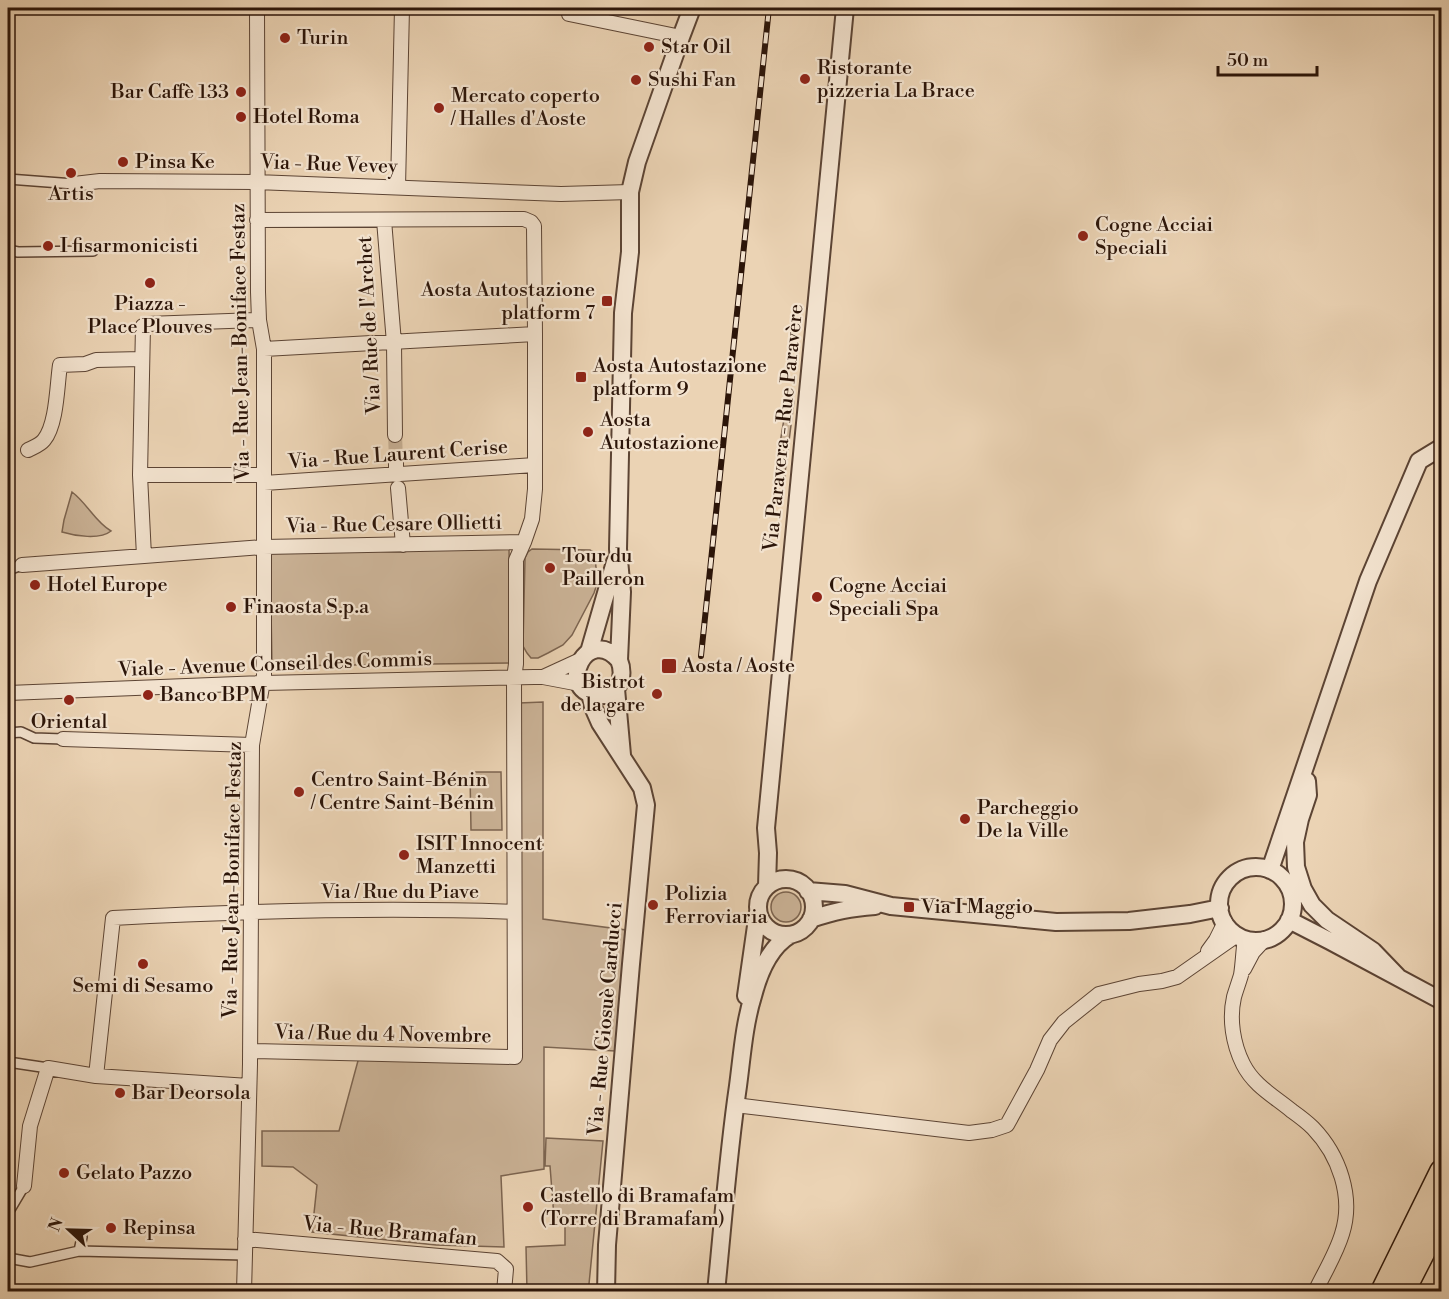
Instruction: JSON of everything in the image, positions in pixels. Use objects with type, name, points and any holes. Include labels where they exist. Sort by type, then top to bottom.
[{"type":"highway","points":[[1383,1292],[1442,1172]]},
{"type":"highway","points":[[1402,1292],[1442,1214]]},
{"type":"street","name":"Via - Rue Jean-Boniface Festaz","points":[[244,1292],[250,1051],[252,745],[263,683],[264,349],[259,320],[256,8]]},
{"type":"street","points":[[398,186],[402,8]]},
{"type":"street","points":[[568,8],[568,14],[681,37]]},
{"type":"street","points":[[543,677],[585,688],[595,695],[604,695],[616,688],[622,679],[619,660],[622,592],[618,549],[623,313],[630,252],[630,192],[637,162],[693,8]]},
{"type":"street","name":"Via Paravera - Rue Paravère","points":[[767,886],[766,828],[845,8]]},
{"type":"street","points":[[8,179],[74,184]]},
{"type":"street","name":"Via - Rue Vevey","points":[[74,184],[100,181],[256,182],[555,194],[630,192]]},
{"type":"street","name":"Via / Rue de l'Archet","points":[[384,219],[394,343],[394,431]]},
{"type":"street","points":[[257,220],[524,219],[534,226],[535,465],[532,519],[516,560],[514,912]]},
{"type":"street","points":[[8,250],[18,252],[93,250]]},
{"type":"street","points":[[144,556],[141,475],[142,326],[259,320]]},
{"type":"street","points":[[264,349],[536,334]]},
{"type":"street","points":[[28,450],[43,442],[50,431],[54,417],[60,365],[85,364],[96,360],[142,359]]},
{"type":"street","points":[[1270,870],[1368,581],[1419,461],[1442,447]]},
{"type":"street","points":[[396,459],[403,545]]},
{"type":"street","name":"Via - Rue Laurent Cerise","points":[[141,475],[397,482],[535,465]]},
{"type":"street","name":"Via - Rue Cesare Ollietti","points":[[22,565],[264,547],[524,543]]},
{"type":"street","points":[[585,688],[577,672],[585,656],[612,575],[618,549]]},
{"type":"street","points":[[8,570],[22,565]]},
{"type":"street","points":[[543,677],[597,650],[609,652],[619,660]]},
{"type":"street","name":"Viale - Avenue Conseil des Commis","points":[[8,693],[263,683],[543,677]]},
{"type":"street","name":"Via - Rue Giosuè Carducci","points":[[585,688],[600,723],[642,788],[646,805],[607,1245],[606,1292]]},
{"type":"street","points":[[616,688],[622,756]]},
{"type":"street","points":[[8,733],[21,732],[34,738],[252,745]]},
{"type":"street","points":[[1307,762],[1308,795],[1295,842],[1296,867],[1303,889],[1312,905],[1327,920],[1372,951],[1398,977]]},
{"type":"street","points":[[768,853],[791,880]]},
{"type":"street","points":[[811,919],[835,911],[891,906],[1056,922],[1129,921],[1190,914],[1222,915],[1241,937],[1255,940],[1265,939],[1280,932],[1289,920],[1293,903],[1289,887],[1284,879],[1270,870],[1253,867],[1238,872],[1222,891],[1220,899],[1222,915],[1216,940],[1199,962]]},
{"type":"street","points":[[716,1292],[745,1030],[753,995],[765,964],[777,945],[790,935],[799,932],[811,919],[813,900],[808,891],[798,882],[783,879],[774,881],[767,886],[759,898],[745,1000],[745,1030]]},
{"type":"street","points":[[808,891],[845,894],[891,906]]},
{"type":"street","name":"Via / Rue du Piave","points":[[96,1076],[113,918],[225,912],[440,909],[514,912]]},
{"type":"street","name":"Via / Rue du 4 Novembre","points":[[250,1051],[515,1057],[514,912]]},
{"type":"street","points":[[758,912],[762,922],[770,930],[790,935]]},
{"type":"street","points":[[1289,920],[1442,1001]]},
{"type":"street","points":[[735,1105],[969,1133],[992,1130],[1007,1125],[1037,1070],[1050,1040],[1064,1022],[1099,993],[1177,977],[1241,937]]},
{"type":"street","points":[[1241,937],[1241,974]]},
{"type":"street","points":[[1265,939],[1253,952],[1241,974],[1234,998],[1233,1034],[1242,1063],[1251,1077],[1267,1093],[1313,1128],[1327,1145],[1338,1166],[1344,1187],[1346,1209],[1342,1232],[1315,1292]]},
{"type":"street","points":[[8,1062],[96,1076],[157,1077],[249,1086]]},
{"type":"street","points":[[8,1213],[24,1186],[30,1126],[48,1068]]},
{"type":"street","points":[[79,1251],[82,1238]]},
{"type":"street","name":"Via - Rue Bramafan","points":[[245,1239],[497,1261],[506,1269],[504,1292]]},
{"type":"street","points":[[8,1258],[30,1262],[79,1251],[245,1255]]},
{"type":"shaded area","points":[[788,400],[794,401],[784,481],[774,480],[784,419]]},
{"type":"shaded area","points":[[72,492],[100,523],[111,531],[101,536],[80,536],[62,532]]},
{"type":"shaded area","points":[[509,549],[511,663],[272,666],[270,552]]},
{"type":"shaded area","points":[[532,549],[590,550],[595,553],[597,584],[572,635],[563,645],[538,658],[531,658],[523,646],[525,558]]},
{"type":"shaded area","points":[[543,702],[543,919],[626,930],[615,1051],[544,1047],[544,1169],[501,1176],[504,1247],[436,1245],[312,1232],[317,1185],[293,1167],[262,1166],[262,1131],[339,1131],[359,1057],[519,1061],[519,703]]},
{"type":"shaded area","points":[[470,772],[501,772],[502,830],[471,830]]},
{"type":"shaded area","points":[[786,892],[797,896],[801,907],[797,918],[786,922],[775,918],[771,907],[775,896]]},
{"type":"shaded area","points":[[546,1138],[603,1141],[589,1284],[583,1291],[527,1291],[526,1247],[565,1245],[565,1216],[554,1217],[550,1166],[545,1166]]},
{"type":"tunnel","points":[[395,435],[396,459]]},
{"type":"railway","points":[[701,656],[769,8]]},
{"type":"place","name":"Turin","points":[[285,38]]},
{"type":"place","name":"Star Oil","points":[[649,47]]},
{"type":"place","name":"Ristorante pizzeria La Brace","points":[[805,79]]},
{"type":"place","name":"Sushi Fan","points":[[636,80]]},
{"type":"place","name":"Bar Caffè 133","points":[[241,92]]},
{"type":"place","name":"Mercato coperto / Halles d'Aoste","points":[[439,108]]},
{"type":"place","name":"Hotel Roma","points":[[241,117]]},
{"type":"place","name":"Pinsa Ke","points":[[123,162]]},
{"type":"place","name":"Artis","points":[[71,173]]},
{"type":"place","name":"Cogne Acciai Speciali","points":[[1083,236]]},
{"type":"place","name":"I fisarmonicisti","points":[[48,246]]},
{"type":"place","name":"Piazza - Place Plouves","points":[[150,283]]},
{"type":"place","name":"Aosta Autostazione platform 7","points":[[607,301]]},
{"type":"place","name":"Aosta Autostazione platform 9","points":[[581,377]]},
{"type":"place","name":"Aosta Autostazione","points":[[588,432]]},
{"type":"place","name":"Tour du Pailleron","points":[[550,568]]},
{"type":"place","name":"Hotel Europe","points":[[35,585]]},
{"type":"place","name":"Cogne Acciai Speciali Spa","points":[[817,597]]},
{"type":"place","name":"Finaosta S.p.a","points":[[231,607]]},
{"type":"place","name":"Aosta / Aoste","points":[[669,666]]},
{"type":"place","name":"Bistrot de la gare","points":[[657,694]]},
{"type":"place","name":"Banco BPM","points":[[148,695]]},
{"type":"place","name":"Oriental","points":[[69,700]]},
{"type":"place","name":"Centro Saint-Bénin / Centre Saint-Bénin","points":[[299,792]]},
{"type":"place","name":"Parcheggio De la Ville","points":[[965,819]]},
{"type":"place","name":"ISIT Innocent Manzetti","points":[[404,855]]},
{"type":"place","name":"Polizia Ferroviaria","points":[[653,905]]},
{"type":"place","name":"Via I Maggio","points":[[909,907]]},
{"type":"place","name":"Semi di Sesamo","points":[[143,964]]},
{"type":"place","name":"Bar Deorsola","points":[[120,1093]]},
{"type":"place","name":"Gelato Pazzo","points":[[64,1173]]},
{"type":"place","name":"Castello di Bramafam (Torre di Bramafam)","points":[[528,1207]]},
{"type":"place","name":"Repinsa","points":[[111,1228]]}]
